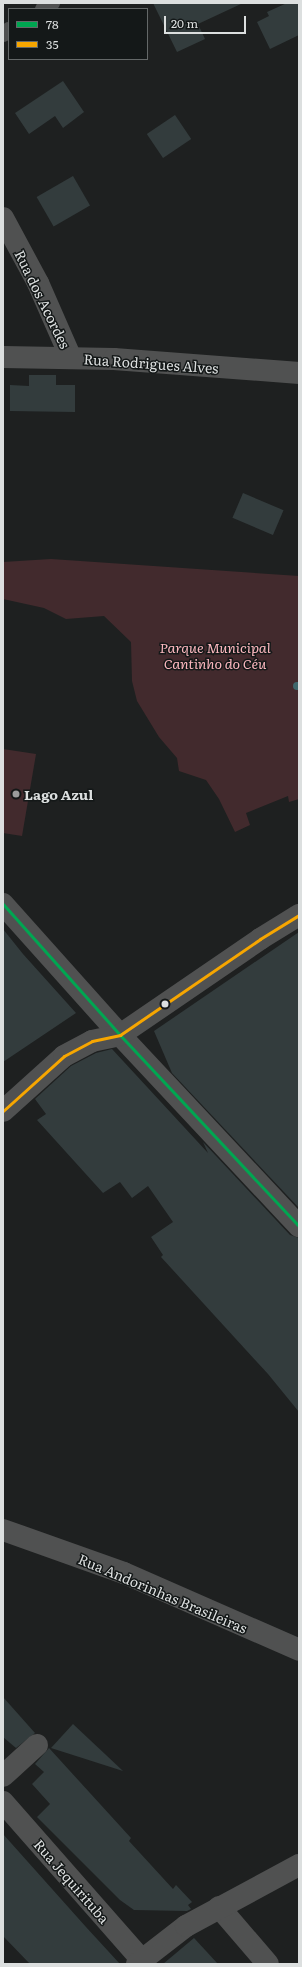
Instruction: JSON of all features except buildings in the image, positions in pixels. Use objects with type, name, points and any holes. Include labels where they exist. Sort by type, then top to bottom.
[{"type":"street","name":"Rua dos Acordes","points":[[3,218],[41,289],[71,358]]},
{"type":"street","name":"Rua Rodrigues Alves","points":[[3,357],[71,358],[299,373]]},
{"type":"street","points":[[3,904],[120,1035],[299,1226]]},
{"type":"street","points":[[3,1111],[64,1056],[92,1041],[120,1035],[260,939],[299,915]]},
{"type":"street","name":"Rua Andorinhas Brasileiras","points":[[3,1530],[124,1573],[299,1650]]},
{"type":"street","points":[[3,1776],[36,1744]]},
{"type":"street","name":"Rua Jequirituba","points":[[3,1802],[139,1962]]},
{"type":"street","points":[[139,1962],[186,1926],[299,1865]]},
{"type":"street","points":[[219,1907],[268,1964]]},
{"type":"green space","name":"Parque Municipal Cantinho do Céu","points":[[51,559],[299,576],[299,799],[289,802],[288,796],[246,813],[250,825],[235,832],[219,799],[206,780],[179,771],[177,758],[159,737],[137,701],[132,681],[131,642],[104,616],[66,619],[44,608],[3,599],[3,562]]},
{"type":"green space","name":"Lago Azul","points":[[3,749],[36,754],[22,836],[3,833]]},
{"type":"transit line","name":"78","points":[[3,904],[120,1035],[299,1226]]},
{"type":"transit line","name":"35","points":[[3,1111],[64,1056],[92,1041],[120,1035],[260,939],[299,915]]},
{"type":"place","name":"Lago Azul","points":[[16,794]]}]
